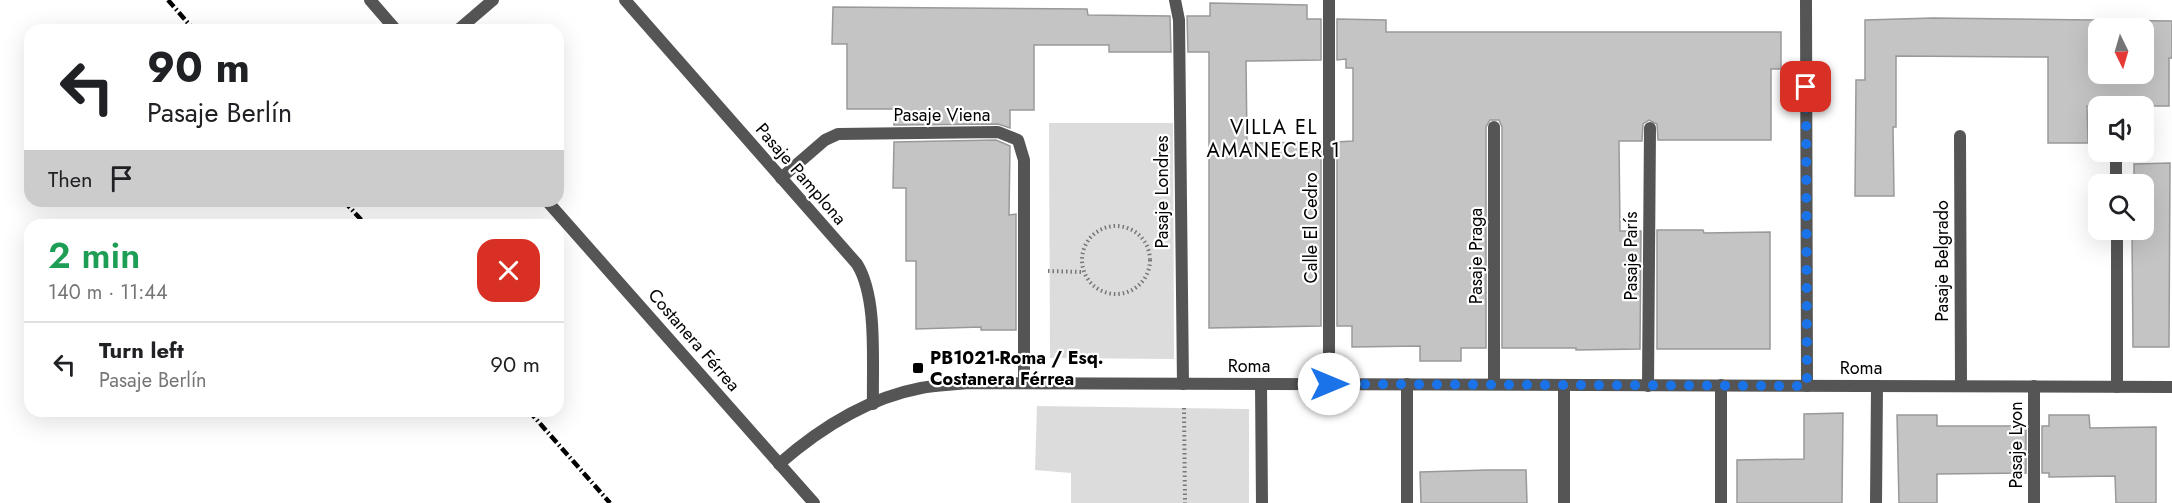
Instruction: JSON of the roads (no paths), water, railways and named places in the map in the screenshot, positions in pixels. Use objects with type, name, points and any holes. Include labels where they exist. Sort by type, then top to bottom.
[{"type":"street","points":[[370,0],[391,24]]},
{"type":"street","points":[[465,24],[493,0]]},
{"type":"street","name":"Pasaje Pamplona","points":[[625,0],[857,264],[864,276],[870,301],[873,404]]},
{"type":"street","name":"Pasaje Londres","points":[[1175,0],[1179,20],[1184,384]]},
{"type":"street","name":"Calle El Cedro","points":[[1329,0],[1329,384]]},
{"type":"street","points":[[1806,0],[1807,386]]},
{"type":"street","name":"Pasaje Praga","points":[[1494,127],[1494,384]]},
{"type":"street","name":"Pasaje París","points":[[1648,386],[1650,128]]},
{"type":"street","name":"Pasaje Viena","points":[[781,178],[825,140],[838,134],[998,132],[1018,140],[1024,160],[1024,383]]},
{"type":"street","name":"Pasaje Belgrado","points":[[1959,136],[1960,386]]},
{"type":"street","name":"Costanera Férrea","points":[[552,207],[563,219]]},
{"type":"street","name":"Costanera Férrea","points":[[564,220],[814,503]]},
{"type":"street","points":[[2116,240],[2117,387]]},
{"type":"street","name":"Roma","points":[[779,464],[831,424],[873,404],[921,388],[967,383],[2172,387]]},
{"type":"street","points":[[1261,384],[1262,503]]},
{"type":"street","points":[[1407,384],[1407,503]]},
{"type":"street","points":[[1564,385],[1564,503]]},
{"type":"street","points":[[1721,385],[1721,503]]},
{"type":"street","points":[[1876,503],[1877,386]]},
{"type":"street","name":"Pasaje Lyon","points":[[2034,386],[2034,503]]},
{"type":"railway","points":[[168,0],[189,24]]},
{"type":"railway","points":[[350,207],[360,219]]},
{"type":"railway","points":[[534,417],[610,503]]},
{"type":"place","name":"PB1021-Roma / Esq. Costanera Férrea","points":[[918,368]]},
{"type":"district","name":"VILLA EL AMANECER 1","points":[[1274,138]]}]
